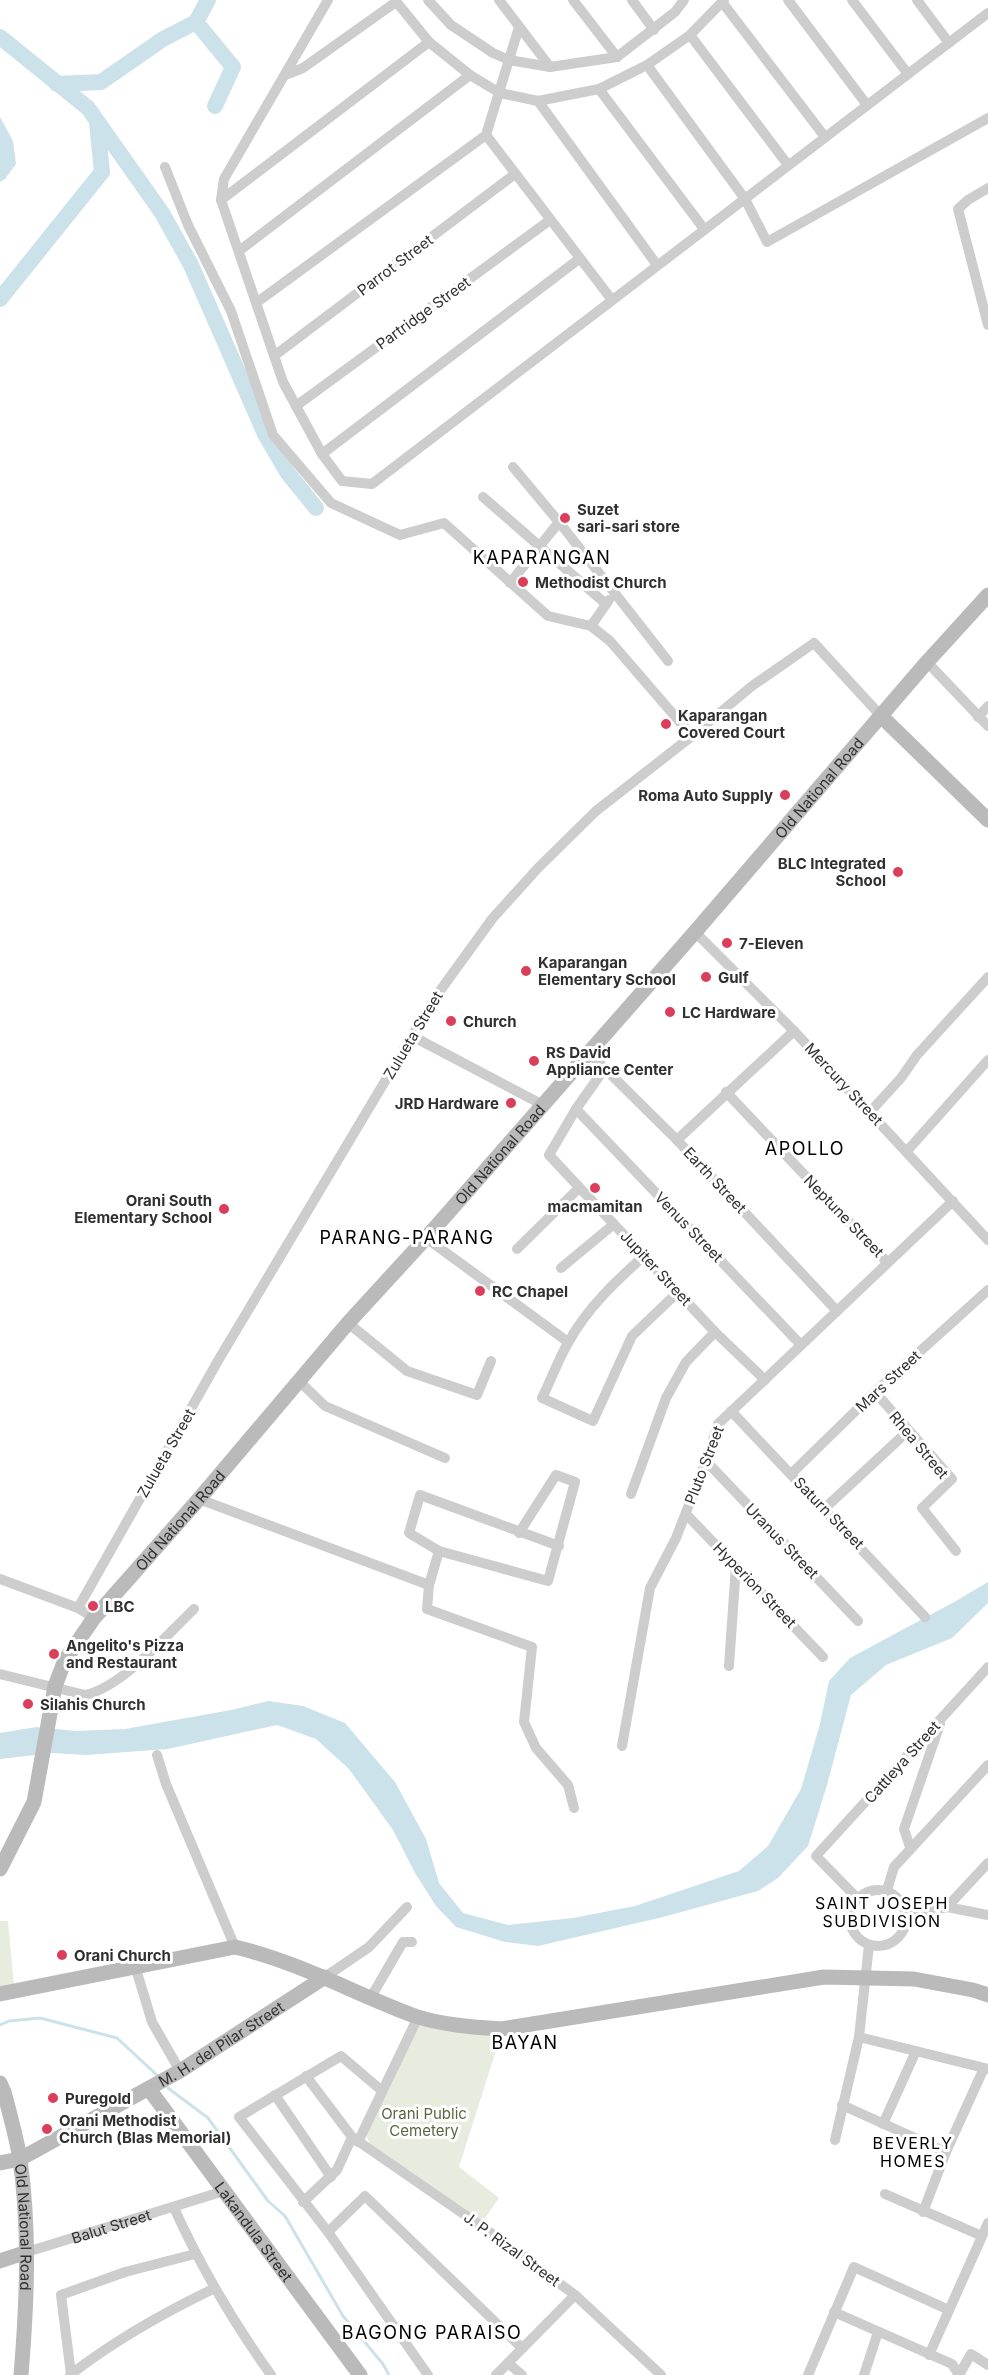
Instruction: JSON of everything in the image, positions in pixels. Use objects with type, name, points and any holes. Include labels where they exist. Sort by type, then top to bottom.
[{"type":"main road","name":"Old National Road","points":[[0,1869],[34,1802],[55,1686],[65,1660],[94,1618],[199,1499],[348,1323],[696,932],[927,662],[988,595]]},
{"type":"main road","points":[[881,716],[988,819]]},
{"type":"main road","points":[[0,1994],[136,1969],[236,1947],[266,1954],[417,2017],[462,2026],[501,2029],[824,1977],[914,1979],[988,1995]]},
{"type":"main road","name":"M. H. del Pilar Street","points":[[0,2163],[20,2159],[149,2089],[325,1977]]},
{"type":"main road","name":"Old National Road","points":[[0,2083],[20,2159],[27,2252],[27,2297],[21,2375]]},
{"type":"main road","name":"Lakandula Street","points":[[149,2089],[360,2375]]},
{"type":"main road","name":"Balut Street","points":[[0,2261],[27,2252]]},
{"type":"street","points":[[328,0],[224,179],[222,201],[283,382],[322,454],[342,482],[372,484],[988,14]]},
{"type":"street","points":[[428,0],[451,25],[493,53],[509,60],[550,67],[616,57],[654,30],[675,12],[684,0]]},
{"type":"street","points":[[499,0],[550,67]]},
{"type":"street","points":[[573,0],[616,57]]},
{"type":"street","points":[[632,0],[654,30]]},
{"type":"street","points":[[788,0],[867,105]]},
{"type":"street","points":[[852,0],[908,74]]},
{"type":"street","points":[[917,0],[949,43]]},
{"type":"street","points":[[285,75],[303,68],[396,1],[429,42],[470,75],[500,93],[538,101],[599,89],[647,65],[690,35],[723,1],[825,137]]},
{"type":"street","points":[[256,303],[486,135],[519,27]]},
{"type":"street","points":[[690,35],[788,165]]},
{"type":"street","points":[[222,201],[429,42]]},
{"type":"street","points":[[647,65],[745,199],[767,242],[988,118]]},
{"type":"street","points":[[239,251],[470,75]]},
{"type":"street","points":[[599,89],[704,229]]},
{"type":"street","points":[[538,101],[657,266]]},
{"type":"street","points":[[486,135],[612,300]]},
{"type":"street","points":[[165,167],[188,225],[231,310],[273,435],[331,503],[400,535],[444,523],[548,616],[591,626],[610,641],[692,736]]},
{"type":"street","name":"Parrot Street","points":[[274,356],[515,174]]},
{"type":"street","points":[[988,188],[958,209],[988,325]]},
{"type":"street","name":"Partridge Street","points":[[296,406],[550,219]]},
{"type":"street","points":[[322,454],[579,259]]},
{"type":"street","points":[[513,467],[668,661]]},
{"type":"street","points":[[483,497],[606,604]]},
{"type":"street","points":[[510,583],[559,522]]},
{"type":"street","points":[[591,626],[614,592]]},
{"type":"street","name":"Zulueta Street","points":[[78,1608],[219,1359],[437,995],[492,919],[538,867],[596,811],[752,686],[814,643],[881,716]]},
{"type":"street","points":[[927,662],[988,726]]},
{"type":"street","points":[[978,717],[988,706]]},
{"type":"street","name":"Mercury Street","points":[[696,932],[794,1031],[988,1240]]},
{"type":"street","points":[[870,1112],[902,1078],[917,1055],[988,977]]},
{"type":"street","points":[[677,1140],[794,1031]]},
{"type":"street","points":[[412,1036],[543,1105]]},
{"type":"street","name":"Earth Street","points":[[589,1053],[677,1140],[837,1311]]},
{"type":"street","points":[[907,1151],[988,1060]]},
{"type":"street","points":[[576,1109],[605,1068]]},
{"type":"street","name":"Neptune Street","points":[[726,1092],[887,1262]]},
{"type":"street","name":"Jupiter Street","points":[[576,1109],[549,1155],[715,1332],[765,1380]]},
{"type":"street","name":"Venus Street","points":[[576,1109],[801,1345]]},
{"type":"street","points":[[517,1249],[579,1188]]},
{"type":"street","name":"Pluto Street","points":[[622,1746],[650,1588],[686,1514],[718,1424],[953,1201]]},
{"type":"street","points":[[561,1268],[614,1224]]},
{"type":"street","points":[[426,1238],[568,1342]]},
{"type":"street","points":[[645,1255],[611,1286],[568,1342],[542,1398],[592,1421],[632,1336],[678,1292]]},
{"type":"street","name":"Mars Street","points":[[791,1474],[875,1392],[988,1290]]},
{"type":"street","points":[[348,1323],[407,1371],[477,1395],[491,1361]]},
{"type":"street","points":[[630,1494],[666,1398],[686,1362],[715,1332]]},
{"type":"street","points":[[299,1381],[324,1406],[445,1458]]},
{"type":"street","name":"Rhea Street","points":[[875,1392],[952,1479],[922,1508],[956,1551]]},
{"type":"street","name":"Saturn Street","points":[[731,1411],[825,1508],[925,1617]]},
{"type":"street","points":[[825,1508],[908,1431]]},
{"type":"street","name":"Uranus Street","points":[[706,1461],[858,1621]]},
{"type":"street","points":[[519,1533],[556,1475],[575,1482],[559,1546],[548,1581],[439,1551],[408,1533],[420,1495],[519,1533],[559,1546]]},
{"type":"street","points":[[199,1499],[429,1585]]},
{"type":"street","name":"Hyperion Street","points":[[686,1514],[823,1657]]},
{"type":"street","points":[[439,1551],[429,1585],[427,1609],[532,1647],[525,1722],[536,1748],[568,1785],[574,1808]]},
{"type":"street","points":[[729,1666],[736,1566]]},
{"type":"street","points":[[0,1579],[78,1608],[94,1618]]},
{"type":"street","points":[[0,1674],[85,1695],[99,1692],[144,1658],[194,1609]]},
{"type":"street","name":"Cattleya Street","points":[[857,1898],[816,1856],[988,1667]]},
{"type":"street","points":[[910,1847],[904,1829],[942,1718]]},
{"type":"street","points":[[157,1755],[166,1784],[236,1947]]},
{"type":"street","points":[[887,1890],[894,1867],[910,1847],[988,1765]]},
{"type":"street","points":[[947,1907],[988,1863]]},
{"type":"street","points":[[871,1890],[887,1890],[902,1901],[907,1916],[903,1932],[894,1941],[882,1946],[869,1944],[854,1933],[850,1915],[857,1898],[871,1890]]},
{"type":"street","name":"M. H. del Pilar Street","points":[[325,1977],[369,1947],[407,1907]]},
{"type":"street","points":[[907,1916],[947,1907],[988,1915]]},
{"type":"street","points":[[371,1997],[403,1942],[412,1942]]},
{"type":"street","points":[[835,2140],[859,2037],[869,1944]]},
{"type":"street","points":[[136,1969],[152,2022],[180,2071]]},
{"type":"street","points":[[303,2202],[337,2170],[381,2090],[417,2017]]},
{"type":"street","points":[[859,2037],[986,2069],[946,2152],[923,2212]]},
{"type":"street","points":[[883,2124],[916,2051]]},
{"type":"street","points":[[381,2090],[341,2056],[239,2117],[328,2232],[428,2375]]},
{"type":"street","name":"J. P. Rizal Street","points":[[306,2076],[355,2139],[491,2233],[575,2295],[661,2375]]},
{"type":"street","points":[[275,2095],[331,2177]]},
{"type":"street","points":[[842,2105],[946,2152]]},
{"type":"street","name":"Balut Street","points":[[27,2252],[224,2191]]},
{"type":"street","points":[[885,2194],[982,2236]]},
{"type":"street","points":[[328,2232],[365,2196],[522,2348]]},
{"type":"street","points":[[174,2208],[195,2254],[245,2339],[271,2375]]},
{"type":"street","points":[[929,2355],[988,2223]]},
{"type":"street","points":[[70,2375],[61,2295],[125,2272],[195,2254]]},
{"type":"street","points":[[808,2375],[854,2267],[949,2310]]},
{"type":"street","points":[[70,2375],[106,2347],[154,2318],[215,2288]]},
{"type":"street","points":[[496,2375],[575,2295]]},
{"type":"street","points":[[834,2312],[952,2364],[959,2375],[971,2354],[988,2365]]},
{"type":"street","points":[[868,2373],[878,2332]]},
{"type":"street","points":[[508,2363],[522,2375]]},
{"type":"green space","points":[[0,1921],[8,1921],[14,1987],[0,1989]]},
{"type":"green space","name":"Orani Public Cemetery","points":[[417,2023],[500,2038],[459,2167],[499,2198],[482,2222],[372,2148],[365,2133]]},
{"type":"water","points":[[0,117],[13,141],[16,164],[0,182]]},
{"type":"water","points":[[988,1582],[988,1603],[952,1638],[886,1665],[851,1695],[808,1846],[778,1878],[758,1891],[663,1917],[538,1946],[505,1942],[456,1927],[436,1906],[415,1873],[393,1830],[349,1769],[316,1739],[277,1725],[168,1749],[86,1755],[52,1753],[0,1759],[0,1733],[36,1727],[76,1731],[125,1729],[268,1701],[303,1706],[345,1723],[395,1782],[426,1839],[439,1883],[463,1913],[508,1925],[573,1918],[635,1906],[739,1871],[768,1846],[801,1789],[820,1724],[829,1681],[850,1658]]},
{"type":"waterway","points":[[196,22],[208,0]]},
{"type":"waterway","points":[[57,84],[101,82],[163,39],[196,22],[233,67],[215,106]]},
{"type":"waterway","points":[[0,37],[88,108],[162,213],[191,265],[265,434],[287,472],[316,508]]},
{"type":"waterway","points":[[0,299],[102,172],[97,123]]},
{"type":"waterway","points":[[0,2025],[9,2021],[40,2018],[117,2038],[158,2076]]},
{"type":"waterway","points":[[168,2088],[208,2118],[268,2201],[285,2216],[343,2316],[383,2364],[389,2375]]},
{"type":"place","name":"Suzet sari-sari store","points":[[565,518]]},
{"type":"place","name":"Methodist Church","points":[[523,582]]},
{"type":"place","name":"Kaparangan Covered Court","points":[[666,724]]},
{"type":"place","name":"Roma Auto Supply","points":[[785,795]]},
{"type":"place","name":"BLC Integrated School","points":[[898,872]]},
{"type":"place","name":"7-Eleven","points":[[727,943]]},
{"type":"place","name":"Kaparangan Elementary School","points":[[526,971]]},
{"type":"place","name":"Gulf","points":[[706,977]]},
{"type":"place","name":"LC Hardware","points":[[670,1012]]},
{"type":"place","name":"Church","points":[[451,1021]]},
{"type":"place","name":"RS David Appliance Center","points":[[534,1061]]},
{"type":"place","name":"JRD Hardware","points":[[511,1103]]},
{"type":"place","name":"macmamitan","points":[[595,1188]]},
{"type":"place","name":"Orani South Elementary School","points":[[224,1209]]},
{"type":"place","name":"RC Chapel","points":[[480,1291]]},
{"type":"place","name":"LBC","points":[[93,1606]]},
{"type":"place","name":"Angelito's Pizza and Restaurant","points":[[54,1654]]},
{"type":"place","name":"Silahis Church","points":[[28,1704]]},
{"type":"place","name":"Orani Church","points":[[62,1955]]},
{"type":"place","name":"Puregold","points":[[53,2098]]},
{"type":"place","name":"Orani Methodist Church (Blas Memorial)","points":[[47,2129]]},
{"type":"district","name":"KAPARANGAN","points":[[542,557]]},
{"type":"district","name":"APOLLO","points":[[805,1148]]},
{"type":"district","name":"PARANG-PARANG","points":[[407,1237]]},
{"type":"district","name":"SAINT JOSEPH SUBDIVISION","points":[[882,1912]]},
{"type":"district","name":"BAYAN","points":[[525,2042]]},
{"type":"district","name":"BEVERLY HOMES","points":[[913,2152]]},
{"type":"district","name":"BAGONG PARAISO","points":[[432,2332]]}]
